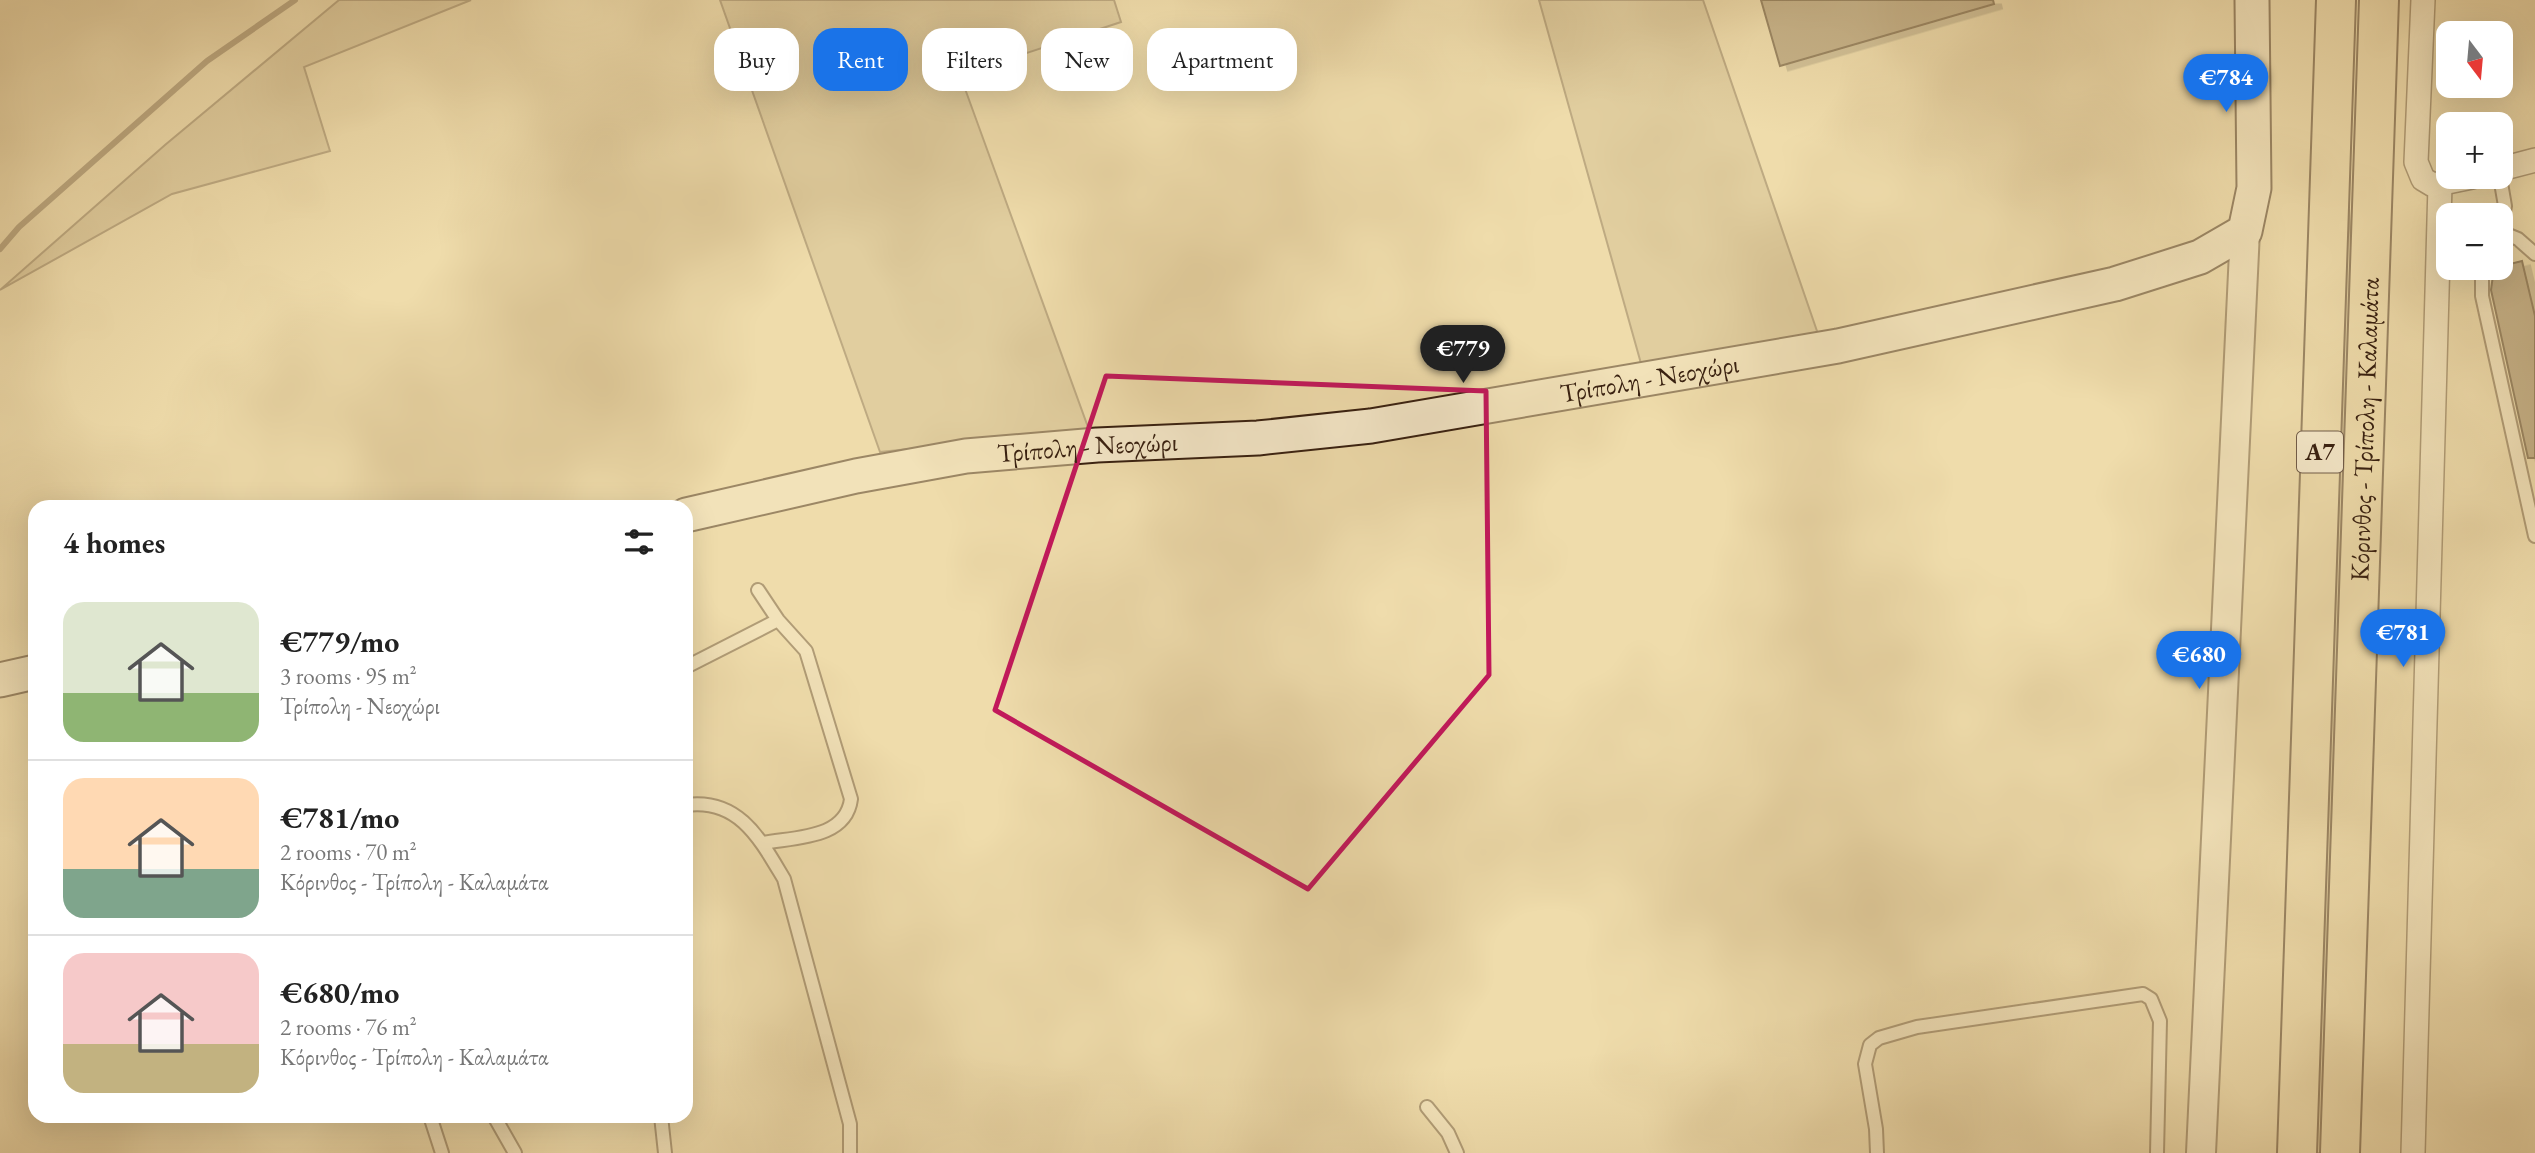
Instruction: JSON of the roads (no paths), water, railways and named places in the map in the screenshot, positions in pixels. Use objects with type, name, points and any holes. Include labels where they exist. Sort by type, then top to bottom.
[{"type":"highway","name":"Κόρινθος - Τρίπολη - Καλαμάτα","points":[[2297,1153],[2336,0]]},
{"type":"highway","name":"Κόρινθος - Τρίπολη - Καλαμάτα","points":[[2340,1153],[2379,0]]},
{"type":"main road","points":[[2245,232],[2254,188],[2252,0]]},
{"type":"main road","name":"Τρίπολη - Νεοχώρι","points":[[693,513],[856,475],[966,456],[1038,449],[1258,438],[1343,430],[1446,415],[1838,346],[2115,284],[2200,257],[2245,232]]},
{"type":"main road","points":[[0,680],[28,673]]},
{"type":"street","points":[[2423,0],[2416,162],[2423,179],[2436,184]]},
{"type":"street","points":[[2513,166],[2535,160]]},
{"type":"street","points":[[2413,1153],[2440,189]]},
{"type":"street","points":[[2201,1153],[2245,232]]},
{"type":"lane","points":[[2513,237],[2535,254]]},
{"type":"lane","points":[[2484,280],[2482,296],[2535,536]]},
{"type":"lane","points":[[758,590],[778,620],[806,651],[846,774],[851,799],[849,813],[841,824],[828,831],[763,843]]},
{"type":"lane","points":[[693,663],[778,620]]},
{"type":"lane","points":[[693,805],[720,805],[741,819],[763,843],[784,879],[850,1124],[850,1153]]},
{"type":"lane","points":[[1877,1153],[1876,1129],[1865,1064],[1870,1045],[1878,1038],[1917,1027],[2143,994],[2151,999],[2160,1021],[2157,1153]]},
{"type":"lane","points":[[1427,1107],[1448,1133],[1457,1153]]},
{"type":"lane","points":[[431,1123],[442,1153]]},
{"type":"lane","points":[[498,1123],[515,1153]]},
{"type":"lane","points":[[662,1123],[665,1153]]},
{"type":"waterway","points":[[0,249],[19,227],[207,61],[295,0]]}]
